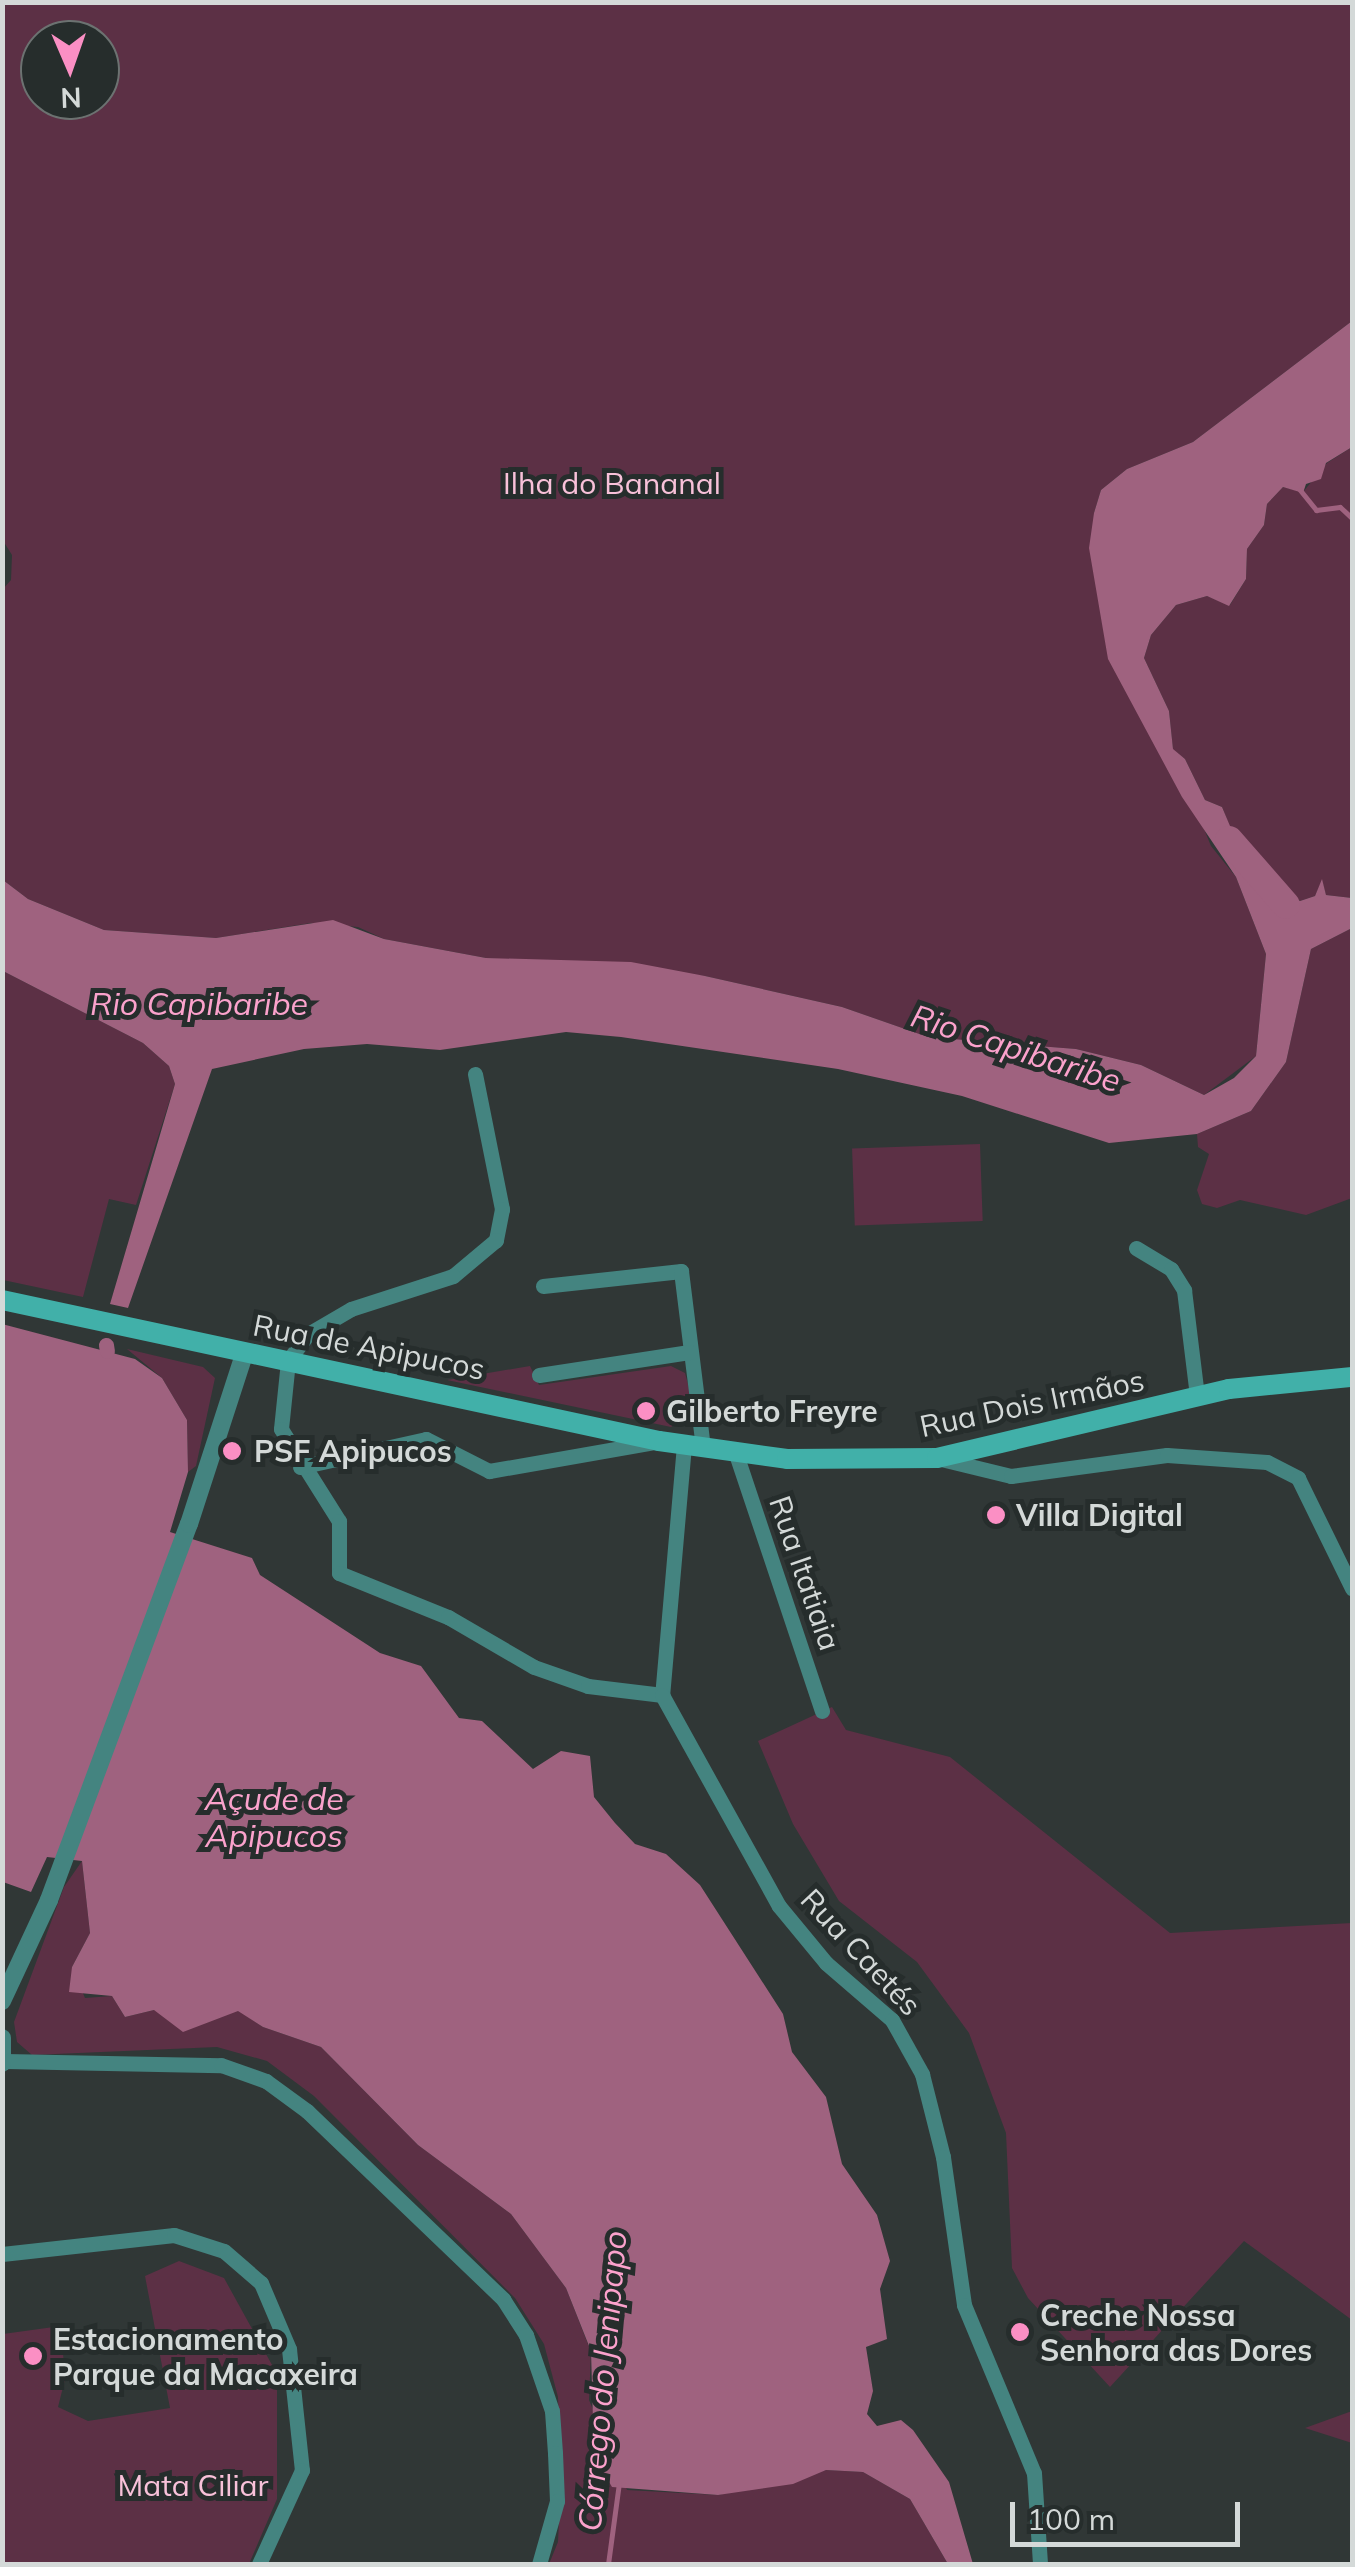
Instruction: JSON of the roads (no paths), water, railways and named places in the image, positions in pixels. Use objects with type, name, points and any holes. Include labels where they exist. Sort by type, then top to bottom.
[{"type":"main road","name":"Rua de Apipucos","points":[[2,1300],[711,1450]]},
{"type":"main road","name":"Rua Dois Irmãos","points":[[711,1450],[937,1458],[1198,1396],[1296,1378],[1352,1377]]},
{"type":"street","points":[[474,1074],[502,1224],[470,1266],[327,1319],[288,1361],[279,1424],[300,1467],[339,1520],[339,1572],[448,1616],[534,1667],[588,1686],[662,1695],[711,1450],[689,1352],[682,1270],[543,1286]]},
{"type":"street","points":[[1136,1248],[1172,1269],[1184,1290],[1198,1396]]},
{"type":"street","points":[[2,2001],[49,1900],[189,1524],[244,1352]]},
{"type":"street","points":[[539,1375],[689,1352]]},
{"type":"street","points":[[300,1467],[426,1440],[489,1471],[659,1441]]},
{"type":"street","name":"Rua Itatiaia","points":[[711,1450],[822,1710]]},
{"type":"street","points":[[937,1458],[1012,1476],[1167,1455],[1267,1462],[1298,1478],[1352,1588]]},
{"type":"street","name":"Rua Caetés","points":[[662,1695],[779,1906],[816,1954],[892,2020],[922,2074],[942,2157],[964,2306],[1034,2473],[1040,2564]]},
{"type":"street","points":[[2,2038],[4,2062],[220,2065],[266,2081],[307,2111],[502,2300],[526,2335],[552,2411],[557,2501],[538,2564]]},
{"type":"street","points":[[2,2254],[174,2235],[224,2251],[261,2284],[288,2350],[302,2470],[260,2564]]},
{"type":"water","name":"Rio Capibaribe","points":[[1352,321],[1352,447],[1326,463],[1321,479],[1306,484],[1303,493],[1283,487],[1267,504],[1264,525],[1247,549],[1246,579],[1229,606],[1207,596],[1176,605],[1151,635],[1144,658],[1169,711],[1173,749],[1185,759],[1205,800],[1222,807],[1241,852],[1259,859],[1252,863],[1254,878],[1300,901],[1315,896],[1322,879],[1326,895],[1352,898],[1352,928],[1311,949],[1286,1062],[1251,1111],[1197,1134],[1109,1143],[962,1096],[838,1069],[621,1037],[566,1032],[440,1050],[367,1044],[304,1049],[212,1069],[128,1308],[110,1304],[175,1084],[169,1066],[143,1043],[3,971],[3,880],[28,899],[104,930],[216,938],[333,920],[384,939],[486,958],[631,962],[705,976],[842,1007],[928,1037],[1076,1049],[1141,1065],[1204,1095],[1234,1078],[1256,1056],[1266,954],[1236,877],[1182,797],[1108,659],[1089,548],[1094,513],[1101,490],[1127,469],[1193,442]]},
{"type":"water","name":"Açude de Apipucos","points":[[2,1324],[135,1359],[162,1378],[187,1420],[188,1472],[170,1532],[252,1558],[260,1575],[380,1653],[421,1666],[459,1718],[482,1721],[533,1769],[561,1751],[590,1756],[594,1797],[615,1823],[635,1844],[666,1854],[700,1885],[783,2014],[792,2052],[826,2097],[842,2164],[877,2215],[890,2261],[880,2289],[887,2339],[866,2347],[873,2391],[867,2414],[877,2426],[901,2420],[913,2430],[949,2482],[973,2564],[948,2564],[910,2499],[863,2472],[826,2470],[793,2484],[718,2495],[612,2487],[594,2456],[591,2351],[566,2288],[511,2214],[418,2145],[321,2047],[263,2027],[238,2011],[183,2032],[154,2010],[125,2017],[112,1996],[69,1992],[72,1967],[90,1933],[82,1861],[47,1857],[31,1892],[3,1882]]},
{"type":"waterway","points":[[1300,490],[1316,510],[1340,507],[1352,518]]},
{"type":"waterway","name":"Rio Capibaribe","points":[[1229,840],[1286,905]]},
{"type":"waterway","points":[[106,1345],[107,1351]]},
{"type":"waterway","name":"Córrego do Jenipapo","points":[[608,2564],[619,2483]]},
{"type":"place","name":"Gilberto Freyre","points":[[646,1411]]},
{"type":"place","name":"PSF Apipucos","points":[[232,1451]]},
{"type":"place","name":"Villa Digital","points":[[996,1515]]},
{"type":"place","name":"Creche Nossa Senhora das Dores","points":[[1020,2332]]},
{"type":"place","name":"Estacionamento Parque da Macaxeira","points":[[33,2356]]},
{"type":"park label","name":"Ilha do Bananal","points":[[612,483]]},
{"type":"park label","name":"Mata Ciliar","points":[[193,2485]]}]
